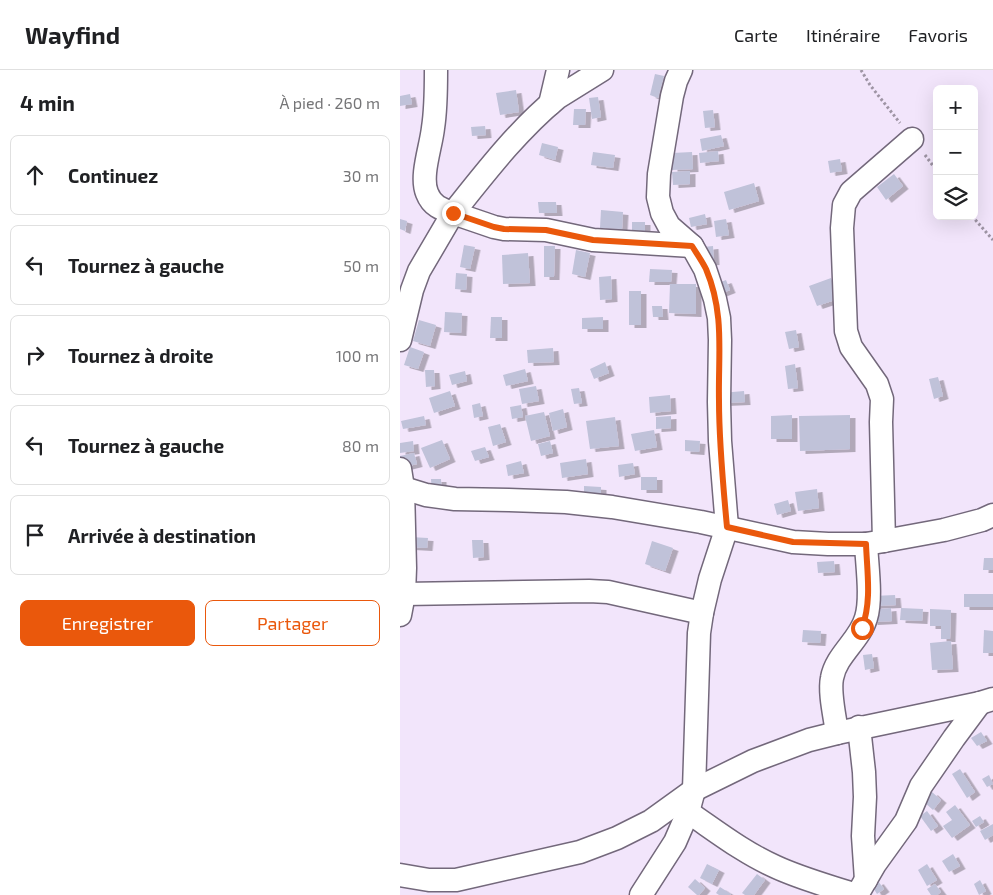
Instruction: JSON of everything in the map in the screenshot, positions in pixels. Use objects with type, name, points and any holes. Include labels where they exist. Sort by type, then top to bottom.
[{"type":"street","points":[[436,70],[433,129],[425,177],[426,191],[431,202],[437,207],[504,229],[546,230],[593,240],[692,246]]},
{"type":"street","points":[[550,104],[558,70]]},
{"type":"street","points":[[400,340],[412,290],[419,271],[453,213],[514,138],[557,98],[602,70]]},
{"type":"street","points":[[641,895],[675,842],[688,812],[694,790],[699,633],[710,579],[727,527],[718,402],[719,318],[705,269],[692,246],[669,226],[662,213],[658,197],[659,174],[672,96],[681,70]]},
{"type":"street","points":[[837,733],[831,688],[832,677],[837,664],[862,628],[868,603],[875,543],[882,398],[877,384],[852,347],[846,331],[842,228],[844,205],[851,192],[912,139]]},
{"type":"street","points":[[702,612],[608,592],[589,591],[402,604],[401,481],[426,495],[455,499],[557,502],[612,506],[727,527],[793,542],[875,543],[944,530],[982,520],[993,514]]},
{"type":"street","points":[[400,875],[429,880],[456,880],[580,852],[617,838],[651,821],[694,790],[753,761],[809,740],[859,727],[986,701]]},
{"type":"street","points":[[860,890],[875,864],[906,821],[921,786],[954,738],[986,701]]},
{"type":"street","points":[[859,727],[865,797],[860,890]]},
{"type":"street","points":[[688,812],[749,853],[776,867],[810,880],[860,890]]},
{"type":"path","points":[[861,70],[870,85],[933,166]]},
{"type":"path","points":[[976,220],[993,240]]},
{"type":"building","points":[[655,74],[664,76],[658,98],[650,95]]},
{"type":"building","points":[[516,90],[519,112],[500,115],[496,93]]},
{"type":"building","points":[[410,94],[412,104],[400,106],[400,96]]},
{"type":"building","points":[[598,97],[601,117],[592,119],[589,98]]},
{"type":"building","points":[[574,109],[586,109],[585,125],[573,125]]},
{"type":"building","points":[[713,110],[715,127],[705,128],[703,111]]},
{"type":"building","points":[[485,126],[486,135],[472,136],[471,127]]},
{"type":"building","points":[[721,135],[724,146],[702,151],[700,139]]},
{"type":"building","points":[[542,143],[558,147],[555,160],[539,155]]},
{"type":"building","points":[[718,151],[719,161],[700,163],[699,153]]},
{"type":"building","points":[[593,152],[615,155],[613,168],[591,165]]},
{"type":"building","points":[[692,152],[693,169],[672,170],[672,153]]},
{"type":"building","points":[[840,159],[842,171],[830,173],[828,161]]},
{"type":"building","points":[[690,171],[690,184],[673,185],[672,172]]},
{"type":"building","points":[[894,174],[903,186],[886,200],[877,187]]},
{"type":"building","points":[[754,183],[759,201],[729,210],[724,192]]},
{"type":"building","points":[[538,202],[556,202],[557,213],[539,213]]},
{"type":"building","points":[[601,210],[623,212],[622,229],[600,228]]},
{"type":"building","points":[[705,214],[707,224],[691,227],[689,218]]},
{"type":"building","points":[[400,219],[407,221],[405,231],[400,229]]},
{"type":"building","points":[[726,219],[729,235],[716,237],[714,221]]},
{"type":"building","points":[[632,222],[645,222],[645,233],[632,233]]},
{"type":"building","points":[[464,245],[475,247],[470,269],[460,267]]},
{"type":"building","points":[[544,246],[555,246],[554,277],[544,277]]},
{"type":"building","points":[[713,246],[714,262],[696,264],[694,248]]},
{"type":"building","points":[[576,250],[590,253],[585,277],[572,274]]},
{"type":"building","points":[[528,253],[530,283],[503,284],[502,255]]},
{"type":"building","points":[[650,269],[672,270],[671,282],[649,282]]},
{"type":"building","points":[[456,273],[467,274],[466,290],[455,289]]},
{"type":"building","points":[[611,276],[612,299],[600,300],[599,277]]},
{"type":"building","points":[[831,278],[838,299],[817,306],[809,286]]},
{"type":"building","points":[[726,280],[730,290],[712,297],[708,287]]},
{"type":"building","points":[[670,284],[696,284],[696,314],[669,313]]},
{"type":"building","points":[[629,291],[641,291],[641,325],[629,325]]},
{"type":"building","points":[[652,306],[662,306],[663,317],[653,317]]},
{"type":"building","points":[[445,312],[462,313],[461,333],[444,332]]},
{"type":"building","points":[[491,317],[502,317],[502,338],[490,338]]},
{"type":"building","points":[[603,317],[603,329],[582,329],[582,318]]},
{"type":"building","points":[[419,320],[436,325],[430,346],[413,341]]},
{"type":"building","points":[[796,330],[799,347],[789,349],[785,332]]},
{"type":"building","points":[[410,347],[424,352],[418,369],[404,365]]},
{"type":"building","points":[[553,348],[554,362],[528,363],[527,350]]},
{"type":"building","points":[[605,362],[609,373],[594,379],[590,369]]},
{"type":"building","points":[[795,364],[798,388],[788,389],[785,366]]},
{"type":"building","points":[[525,369],[528,381],[506,386],[503,375]]},
{"type":"building","points":[[425,370],[434,370],[435,386],[426,387]]},
{"type":"building","points":[[465,371],[467,381],[452,385],[449,375]]},
{"type":"building","points":[[938,377],[943,396],[934,399],[929,379]]},
{"type":"building","points":[[536,386],[539,401],[522,404],[519,389]]},
{"type":"building","points":[[579,388],[582,403],[574,404],[571,389]]},
{"type":"building","points":[[450,391],[455,406],[434,413],[429,398]]},
{"type":"building","points":[[744,391],[745,402],[722,403],[721,393]]},
{"type":"building","points":[[670,395],[671,411],[650,413],[649,397]]},
{"type":"building","points":[[480,403],[483,416],[474,418],[472,405]]},
{"type":"building","points":[[521,405],[523,417],[512,419],[510,407]]},
{"type":"building","points":[[563,409],[567,427],[553,431],[549,413]]},
{"type":"building","points":[[544,412],[550,436],[531,441],[525,416]]},
{"type":"building","points":[[792,415],[792,439],[771,439],[771,416]]},
{"type":"building","points":[[850,415],[850,449],[800,451],[799,416]]},
{"type":"building","points":[[424,416],[426,425],[403,429],[401,421]]},
{"type":"building","points":[[671,416],[671,428],[656,429],[656,417]]},
{"type":"building","points":[[615,417],[619,446],[590,449],[586,421]]},
{"type":"building","points":[[500,424],[506,442],[493,446],[488,427]]},
{"type":"building","points":[[654,430],[657,447],[635,451],[631,434]]},
{"type":"building","points":[[442,440],[450,459],[430,468],[421,448]]},
{"type":"building","points":[[685,440],[700,441],[699,452],[685,451]]},
{"type":"building","points":[[413,441],[414,451],[400,453],[400,443]]},
{"type":"building","points":[[550,441],[553,453],[541,456],[538,444]]},
{"type":"building","points":[[485,447],[489,457],[475,461],[471,451]]},
{"type":"building","points":[[414,453],[417,464],[401,468],[400,456]]},
{"type":"building","points":[[586,459],[588,474],[562,478],[560,463]]},
{"type":"building","points":[[521,461],[524,473],[508,476],[506,465]]},
{"type":"building","points":[[633,463],[635,474],[619,477],[618,465]]},
{"type":"building","points":[[641,477],[657,477],[657,490],[641,490]]},
{"type":"building","points":[[431,479],[441,479],[442,498],[432,498]]},
{"type":"building","points":[[584,486],[601,487],[601,504],[584,503]]},
{"type":"building","points":[[817,489],[819,508],[798,511],[795,492]]},
{"type":"building","points":[[788,500],[791,511],[777,515],[774,504]]},
{"type":"building","points":[[410,537],[428,538],[427,548],[409,547]]},
{"type":"building","points":[[472,540],[483,540],[484,557],[473,558]]},
{"type":"building","points":[[652,541],[673,548],[665,571],[645,564]]},
{"type":"building","points":[[984,558],[993,558],[993,570],[983,570]]},
{"type":"building","points":[[834,561],[835,572],[818,573],[817,562]]},
{"type":"building","points":[[964,594],[993,594],[993,607],[964,607]]},
{"type":"building","points":[[895,595],[896,605],[874,606],[873,596]]},
{"type":"building","points":[[891,608],[892,621],[872,622],[871,610]]},
{"type":"building","points":[[901,608],[923,609],[922,621],[900,620]]},
{"type":"building","points":[[930,609],[951,610],[950,639],[941,639],[941,626],[930,626]]},
{"type":"building","points":[[803,630],[821,631],[820,643],[802,642]]},
{"type":"building","points":[[984,630],[993,631],[993,653],[983,653]]},
{"type":"building","points":[[951,641],[953,669],[932,670],[930,643]]},
{"type":"building","points":[[872,654],[874,668],[865,670],[863,655]]},
{"type":"building","points":[[981,732],[987,741],[977,746],[971,738]]},
{"type":"building","points":[[960,769],[975,792],[967,798],[952,774]]},
{"type":"building","points":[[989,775],[993,784],[987,787],[982,779]]},
{"type":"building","points":[[932,792],[941,800],[933,810],[924,802]]},
{"type":"building","points":[[955,805],[970,825],[952,838],[943,826],[952,820],[946,812]]},
{"type":"building","points":[[927,811],[938,826],[931,831],[920,816]]},
{"type":"building","points":[[980,816],[984,822],[976,827],[972,821]]},
{"type":"building","points":[[993,824],[993,835],[985,840],[980,831]]},
{"type":"building","points":[[953,854],[960,866],[949,872],[942,861]]},
{"type":"building","points":[[707,864],[719,870],[712,884],[700,878]]},
{"type":"building","points":[[927,864],[937,880],[927,886],[918,870]]},
{"type":"building","points":[[757,874],[765,880],[754,895],[742,893]]},
{"type":"building","points":[[695,879],[705,888],[699,895],[688,887]]},
{"type":"building","points":[[980,880],[986,891],[979,895],[974,884]]},
{"type":"building","points":[[878,881],[884,889],[877,894],[872,886]]},
{"type":"building","points":[[935,884],[941,892],[937,895],[931,895],[927,889]]},
{"type":"building","points":[[720,887],[731,894],[719,895],[716,893]]},
{"type":"route","points":[[453,213],[504,229],[546,230],[593,240],[692,246],[705,269],[719,318],[718,402],[727,527],[793,542],[866,544],[868,603],[862,628]]}]
